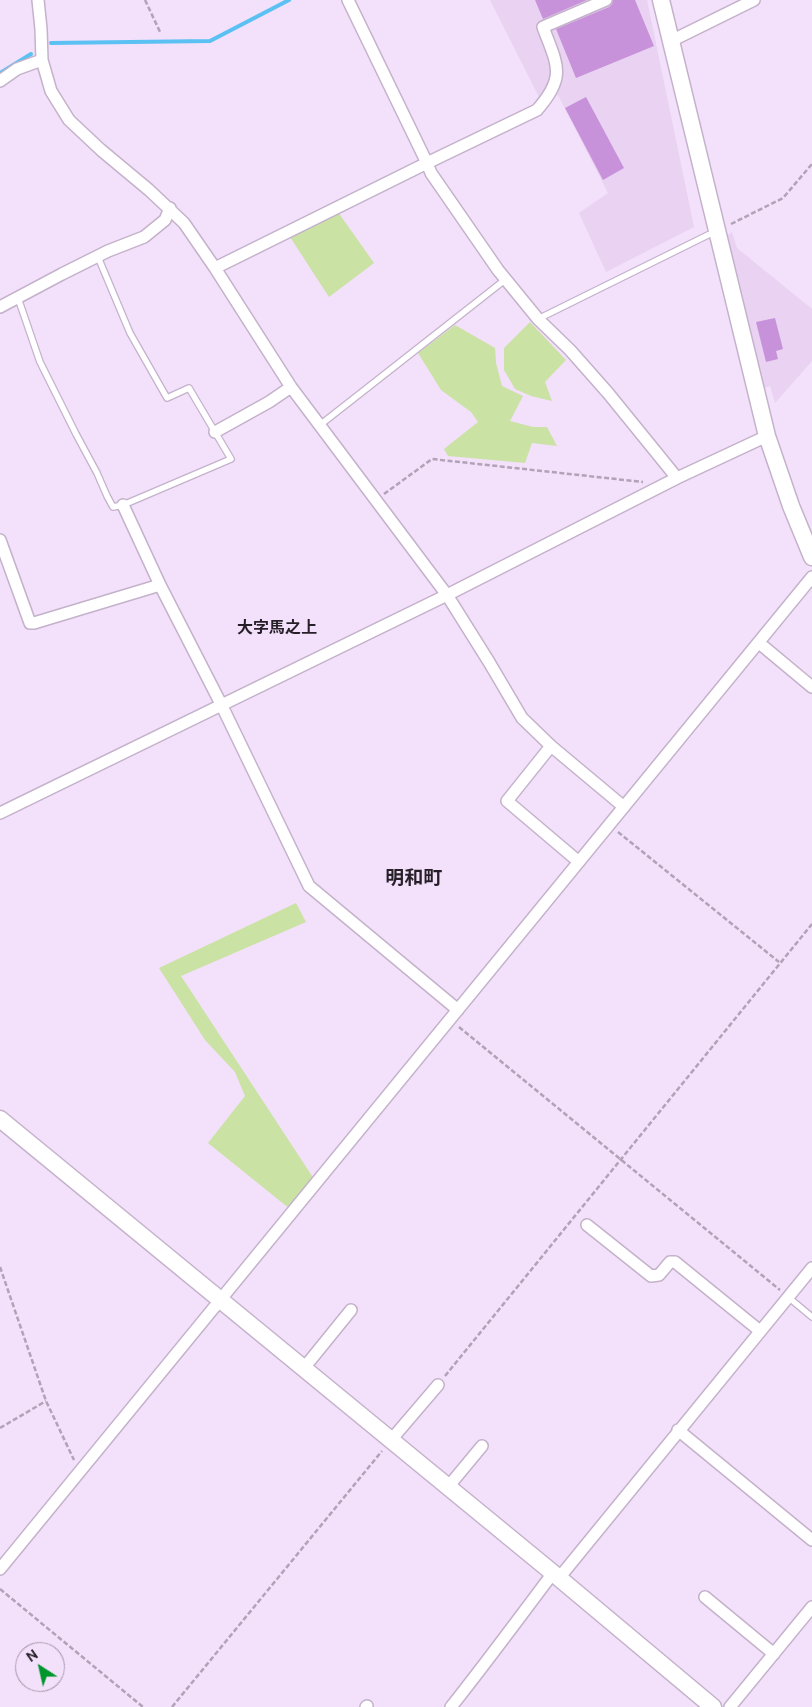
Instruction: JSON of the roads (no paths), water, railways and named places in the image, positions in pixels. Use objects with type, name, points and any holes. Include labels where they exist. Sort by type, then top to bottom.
[{"type":"street","points":[[38,0],[42,60],[51,91],[69,120],[101,150],[170,208],[184,223],[291,387],[447,595],[522,718],[551,746],[624,807]]},
{"type":"street","points":[[348,0],[431,173],[506,280],[538,319],[570,350],[608,393],[677,478]]},
{"type":"street","points":[[215,268],[537,110],[550,96],[556,80],[556,63],[543,27],[606,0]]},
{"type":"street","points":[[661,0],[767,436],[791,506],[812,557]]},
{"type":"street","points":[[671,41],[754,0]]},
{"type":"street","points":[[0,80],[17,69],[42,60]]},
{"type":"street","points":[[0,307],[98,256],[144,238],[165,220],[170,208]]},
{"type":"street","points":[[215,432],[269,402],[291,387]]},
{"type":"street","points":[[0,813],[447,595],[677,478],[767,436]]},
{"type":"street","points":[[123,505],[160,585],[221,704],[309,886],[458,1010]]},
{"type":"street","points":[[0,540],[30,623],[160,585]]},
{"type":"street","points":[[0,1569],[812,577]]},
{"type":"street","points":[[764,647],[812,688]]},
{"type":"street","points":[[551,746],[507,801],[579,862]]},
{"type":"street","points":[[0,1119],[556,1575],[709,1706]]},
{"type":"street","points":[[587,1225],[651,1276],[659,1275],[670,1262],[675,1262],[760,1331]]},
{"type":"street","points":[[451,1707],[485,1665],[495,1649],[812,1268]]},
{"type":"street","points":[[304,1368],[351,1310]]},
{"type":"street","points":[[391,1440],[438,1385]]},
{"type":"street","points":[[678,1430],[812,1540]]},
{"type":"street","points":[[448,1487],[482,1446]]},
{"type":"street","points":[[705,1597],[774,1654]]},
{"type":"street","points":[[730,1707],[812,1607]]},
{"type":"lane","points":[[538,319],[718,230]]},
{"type":"lane","points":[[18,298],[40,362],[113,508],[231,459],[189,388],[167,398],[130,333],[98,256]]},
{"type":"lane","points":[[320,425],[506,280]]},
{"type":"lane","points":[[788,1297],[812,1317]]},
{"type":"waterway","points":[[51,43],[210,41],[289,0]]},
{"type":"waterway","points":[[0,73],[31,54]]},
{"type":"district","name":"大字馬之上","points":[[277,628]]},
{"type":"district","name":"明和町","points":[[414,878]]}]
